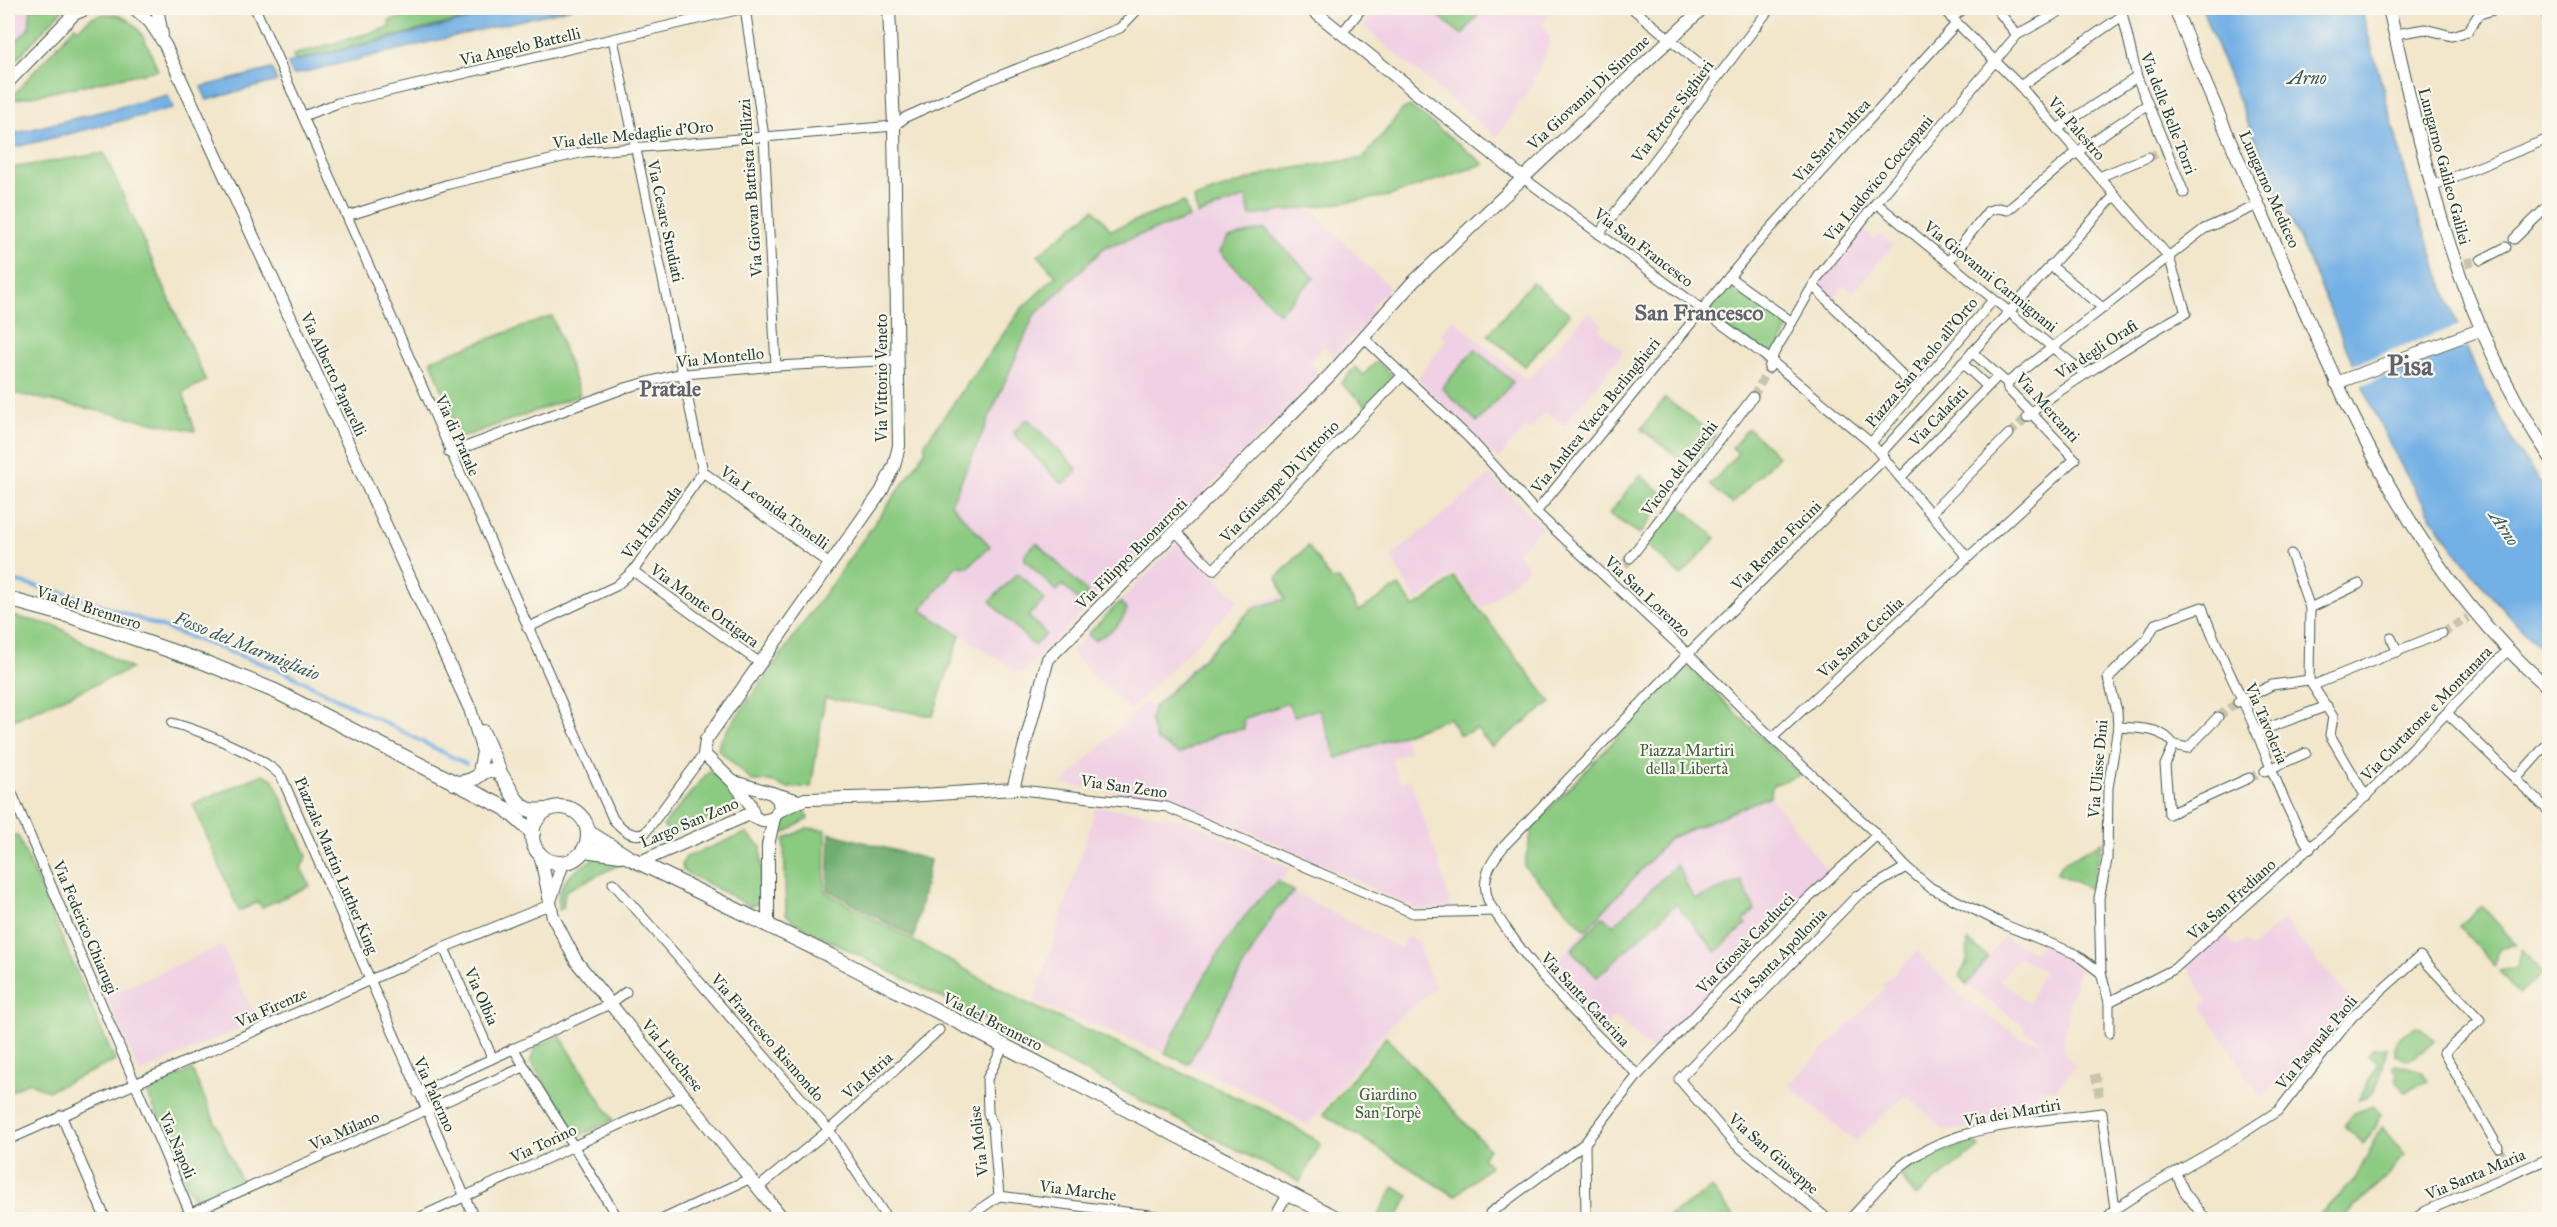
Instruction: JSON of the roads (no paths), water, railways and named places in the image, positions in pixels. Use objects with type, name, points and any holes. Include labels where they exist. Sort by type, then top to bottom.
[{"type":"main road","name":"Via del Brennero","points":[[8,600],[70,616],[206,663],[275,691],[483,796],[516,815],[533,833]]},
{"type":"main road","points":[[454,783],[478,777],[492,770],[503,777],[512,797],[521,806],[530,810],[561,807],[574,811],[583,819],[588,832],[584,850],[574,859],[563,863],[550,861],[540,854],[534,844],[533,833],[538,819],[547,810]]},
{"type":"main road","points":[[478,777],[476,787],[483,796]]},
{"type":"main road","name":"Via del Brennero","points":[[588,832],[634,859],[768,924],[1340,1220]]},
{"type":"main road","name":"Via del Brennero","points":[[584,850],[634,859]]},
{"type":"street","points":[[8,82],[75,11],[88,8]]},
{"type":"street","name":"Via Alberto Paparelli","points":[[134,8],[150,22],[165,45],[473,717],[483,752],[478,777]]},
{"type":"street","name":"Via Alberto Paparelli","points":[[157,8],[165,45]]},
{"type":"street","name":"Via di Pratale","points":[[255,8],[449,453],[613,819],[628,832],[639,835],[647,831],[658,818]]},
{"type":"street","name":"Via Angelo Battelli","points":[[303,116],[325,106],[745,8]]},
{"type":"street","name":"Via Giovan Battista Pellizzi","points":[[745,8],[764,137],[776,366]]},
{"type":"street","name":"Via Vittorio Veneto","points":[[658,818],[704,754],[706,740],[881,492],[897,456],[898,360],[894,126],[889,8]]},
{"type":"street","points":[[894,126],[906,117],[957,94],[1120,28],[1139,8]]},
{"type":"street","name":"Via San Francesco","points":[[1310,8],[1522,177],[1702,310],[1871,443],[1967,557]]},
{"type":"street","points":[[1342,33],[1362,8]]},
{"type":"street","points":[[1632,8],[1716,77]]},
{"type":"street","name":"Via Giovanni Di Simone","points":[[1522,177],[1703,8]]},
{"type":"street","name":"Via Ettore Sighieri","points":[[1599,234],[1770,8]]},
{"type":"street","name":"Via Palestro","points":[[1942,8],[2020,86],[2169,256]]},
{"type":"street","name":"Via Sant'Andrea","points":[[1702,310],[1729,276],[1965,8]]},
{"type":"street","points":[[1996,8],[2017,35],[2066,8]]},
{"type":"street","name":"Lungarno Mediceo","points":[[2175,8],[2258,205],[2336,383],[2370,454],[2472,616],[2550,689]]},
{"type":"street","name":"Lungarno Galileo Galilei","points":[[2389,8],[2432,186],[2460,264],[2475,332],[2516,406],[2550,457]]},
{"type":"street","points":[[2396,34],[2425,29],[2452,36],[2468,31],[2479,14],[2499,8]]},
{"type":"street","points":[[2545,8],[2550,24]]},
{"type":"street","points":[[2020,86],[2121,12]]},
{"type":"street","name":"Via delle Belle Torri","points":[[2121,12],[2137,77],[2164,151],[2184,193]]},
{"type":"street","name":"Via Ludovico Coccapani","points":[[1770,364],[1812,286],[1829,261],[2017,35]]},
{"type":"street","name":"Via Cesare Studiati","points":[[613,39],[682,374]]},
{"type":"street","points":[[2057,129],[2137,77]]},
{"type":"street","points":[[1948,262],[1988,211],[1998,208],[2008,210],[2077,152],[2148,104]]},
{"type":"street","name":"Via delle Medaglie d'Oro","points":[[347,216],[449,184],[544,159],[635,146],[894,126]]},
{"type":"street","points":[[2432,186],[2550,138]]},
{"type":"street","points":[[2099,177],[2148,157]]},
{"type":"street","name":"Via Filippo Buonarroti","points":[[1013,789],[1046,663],[1365,339],[1395,302],[1522,177]]},
{"type":"street","name":"Piazza San Paolo all'Orto","points":[[1883,455],[2007,312],[2115,195]]},
{"type":"street","name":"Via Giovanni Carmignani","points":[[1876,203],[2007,312],[2054,346],[2085,374]]},
{"type":"street","points":[[2514,239],[2550,204]]},
{"type":"street","points":[[2007,383],[2204,230],[2258,205]]},
{"type":"street","points":[[2481,260],[2506,247]]},
{"type":"street","name":"Via degli Orafi","points":[[2029,415],[2085,374],[2160,326],[2186,313],[2169,256]]},
{"type":"street","points":[[2050,265],[2103,308]]},
{"type":"street","points":[[1729,276],[1792,322]]},
{"type":"street","points":[[1812,286],[1917,390]]},
{"type":"street","name":"Piazza San Paolo all'Orto","points":[[1871,443],[1993,300]]},
{"type":"street","name":"Via Andrea Vacca Berlinghieri","points":[[1536,512],[1702,310]]},
{"type":"street","points":[[2336,383],[2475,332]]},
{"type":"street","name":"Via San Lorenzo","points":[[1365,339],[1470,439],[1536,512],[1613,579],[1772,738],[1877,835],[1906,867],[1931,888],[1964,906],[2076,954],[2101,973]]},
{"type":"street","name":"Piazza San Paolo all'Orto","points":[[1972,352],[1998,376]]},
{"type":"street","name":"Via Montello","points":[[449,453],[625,388],[682,374],[776,366],[898,360]]},
{"type":"street","name":"Piazza San Paolo all'Orto","points":[[1962,363],[1987,386]]},
{"type":"street","points":[[682,374],[703,472]]},
{"type":"street","name":"Via Giuseppe Di Vittorio","points":[[1176,532],[1213,570],[1403,375]]},
{"type":"street","name":"Via Mercanti","points":[[1998,376],[2007,383],[2008,389],[2029,415],[2075,459]]},
{"type":"street","name":"Via Calafati","points":[[1901,477],[1998,376]]},
{"type":"street","name":"Vicolo del Ruschi","points":[[1630,558],[1753,397]]},
{"type":"street","points":[[1931,513],[2009,434]]},
{"type":"street","name":"Via Renato Fucini","points":[[1688,654],[1883,455]]},
{"type":"street","name":"Via Santa Cecilia","points":[[1772,738],[2075,459]]},
{"type":"street","name":"Via Leonida Tonelli","points":[[703,472],[831,565]]},
{"type":"street","name":"Via Hermada","points":[[527,628],[605,594],[633,571],[703,472]]},
{"type":"street","points":[[2291,554],[2310,608],[2312,683],[2333,717],[2330,735],[2366,797]]},
{"type":"street","name":"Via Monte Ortigara","points":[[633,571],[760,663]]},
{"type":"street","points":[[2310,608],[2360,584]]},
{"type":"street","name":"Via Tavoleria","points":[[2108,678],[2147,639],[2155,624],[2202,607],[2218,651],[2257,732],[2268,770],[2308,850]]},
{"type":"street","points":[[2240,700],[2272,685],[2312,683],[2398,652],[2442,633]]},
{"type":"street","points":[[2391,638],[2398,652]]},
{"type":"street","name":"Via Curtatone e Montanara","points":[[2308,850],[2366,797],[2508,651]]},
{"type":"street","name":"Via Santa Caterina","points":[[1638,1075],[1556,993],[1495,911],[1487,896],[1486,877],[1496,856],[1505,845],[1688,654]]},
{"type":"street","name":"Via Ulisse Dini","points":[[2108,678],[2117,711],[2118,727],[2108,788],[2107,860],[2099,898],[2101,973],[2109,1002],[2109,1033]]},
{"type":"street","points":[[2257,732],[2326,706]]},
{"type":"street","points":[[2448,714],[2550,812]]},
{"type":"street","name":"Via Alberto Paparelli","points":[[473,717],[486,736],[503,777]]},
{"type":"street","points":[[2118,727],[2157,730],[2166,735],[2174,745],[2188,748],[2218,717]]},
{"type":"street","name":"Piazzale Martin Luther King","points":[[172,723],[193,729],[278,771],[370,980]]},
{"type":"street","points":[[2516,779],[2550,741]]},
{"type":"street","points":[[2174,745],[2165,765],[2169,814],[2249,778]]},
{"type":"street","points":[[2268,770],[2306,753]]},
{"type":"street","name":"Largo San Zeno","points":[[704,754],[733,782],[762,821],[777,815]]},
{"type":"street","name":"Largo San Zeno","points":[[733,782],[766,792]]},
{"type":"street","name":"Via Federico Chiarugi","points":[[8,784],[135,1083]]},
{"type":"street","name":"Via San Zeno","points":[[766,792],[799,801],[1013,789],[1167,807],[1228,831],[1413,913],[1495,911]]},
{"type":"street","points":[[766,792],[778,799],[777,815],[768,845],[768,924]]},
{"type":"street","name":"Largo San Zeno","points":[[751,809],[753,797],[766,792]]},
{"type":"street","name":"Via San Zeno","points":[[777,815],[799,801]]},
{"type":"street","name":"Largo San Zeno","points":[[634,859],[751,809]]},
{"type":"street","name":"Via Giosuè Carducci","points":[[1496,1220],[1490,1213],[1585,1143],[1638,1075],[1799,907],[1877,835]]},
{"type":"street","name":"Via San Frediano","points":[[2109,1002],[2174,969],[2308,850]]},
{"type":"street","name":"Via Lucchese","points":[[540,854],[549,905],[569,951],[783,1220]]},
{"type":"street","points":[[549,905],[563,863]]},
{"type":"street","name":"Via Santa Apollonia","points":[[1679,1078],[1857,896],[1906,867]]},
{"type":"street","name":"Via Francesco Rismondo","points":[[613,883],[829,1130],[888,1220]]},
{"type":"street","name":"Via Firenze","points":[[8,1140],[370,980],[549,905]]},
{"type":"street","name":"Via Olbia","points":[[444,948],[492,1058]]},
{"type":"street","name":"Via Pasquale Paoli","points":[[2104,1220],[2115,1209],[2279,1110],[2352,1017],[2420,956],[2480,1020],[2444,1053],[2498,1148]]},
{"type":"street","name":"Via Palermo","points":[[370,980],[474,1220]]},
{"type":"street","points":[[418,1093],[610,1004],[626,992]]},
{"type":"street","name":"Via Istria","points":[[661,1220],[755,1182],[829,1130],[939,1030]]},
{"type":"street","name":"Via Molise","points":[[964,1220],[999,1196],[987,1079],[1004,1045]]},
{"type":"street","points":[[513,1048],[620,1220]]},
{"type":"street","name":"Via Milano","points":[[175,1220],[191,1216],[524,1067]]},
{"type":"street","name":"Via San Giuseppe","points":[[1679,1078],[1732,1142],[1829,1220]]},
{"type":"street","name":"Via Napoli","points":[[135,1083],[191,1216]]},
{"type":"street","name":"Via Torino","points":[[414,1220],[684,1095]]},
{"type":"street","name":"Via dei Martiri","points":[[1849,1220],[1895,1172],[1914,1157],[1937,1145],[1967,1133],[2102,1113],[2115,1209]]},
{"type":"street","points":[[61,1115],[106,1220]]},
{"type":"street","points":[[1585,1143],[1586,1220]]},
{"type":"street","name":"Via Santa Maria","points":[[2413,1220],[2426,1211],[2550,1158]]},
{"type":"street","points":[[2506,1163],[2512,1173]]},
{"type":"street","points":[[2176,1173],[2184,1191],[2206,1220]]},
{"type":"street","points":[[1273,1220],[1288,1192]]},
{"type":"street","name":"Via Marche","points":[[999,1196],[1189,1220]]},
{"type":"water","points":[[517,8],[572,8],[293,75],[287,63]]},
{"type":"water","name":"Arno","points":[[2202,8],[2361,8],[2414,203],[2454,316],[2475,367],[2518,451],[2549,495],[2549,657],[2502,608],[2459,555],[2420,498],[2403,468],[2358,376],[2242,108]]},
{"type":"water","points":[[272,69],[277,81],[207,100],[201,87]]},
{"type":"water","points":[[168,95],[173,108],[8,149],[8,135]]},
{"type":"waterway","name":"Fosso del Marmigliaio","points":[[8,580],[74,595],[285,672],[466,764]]},
{"type":"tunnel","points":[[2148,157],[2162,152]]},
{"type":"tunnel","points":[[2465,263],[2481,260]]},
{"type":"tunnel","points":[[1753,397],[1769,368]]},
{"type":"tunnel","points":[[2009,434],[2027,417]]},
{"type":"tunnel","points":[[1616,576],[1630,558]]},
{"type":"tunnel","points":[[2442,633],[2468,618]]},
{"type":"tunnel","points":[[2218,717],[2238,702]]},
{"type":"tunnel","points":[[2249,778],[2265,771]]},
{"type":"tunnel","points":[[2095,1074],[2100,1099]]},
{"type":"tunnel","points":[[2498,1147],[2506,1163]]},
{"type":"district","name":"San Francesco","points":[[1699,312]]},
{"type":"district","name":"Pisa","points":[[2410,365]]},
{"type":"district","name":"Pratale","points":[[670,388]]},
{"type":"park label","name":"Piazza Martiri della Libertà","points":[[1687,759]]},
{"type":"park label","name":"Giardino San Torpè","points":[[1388,1103]]}]
